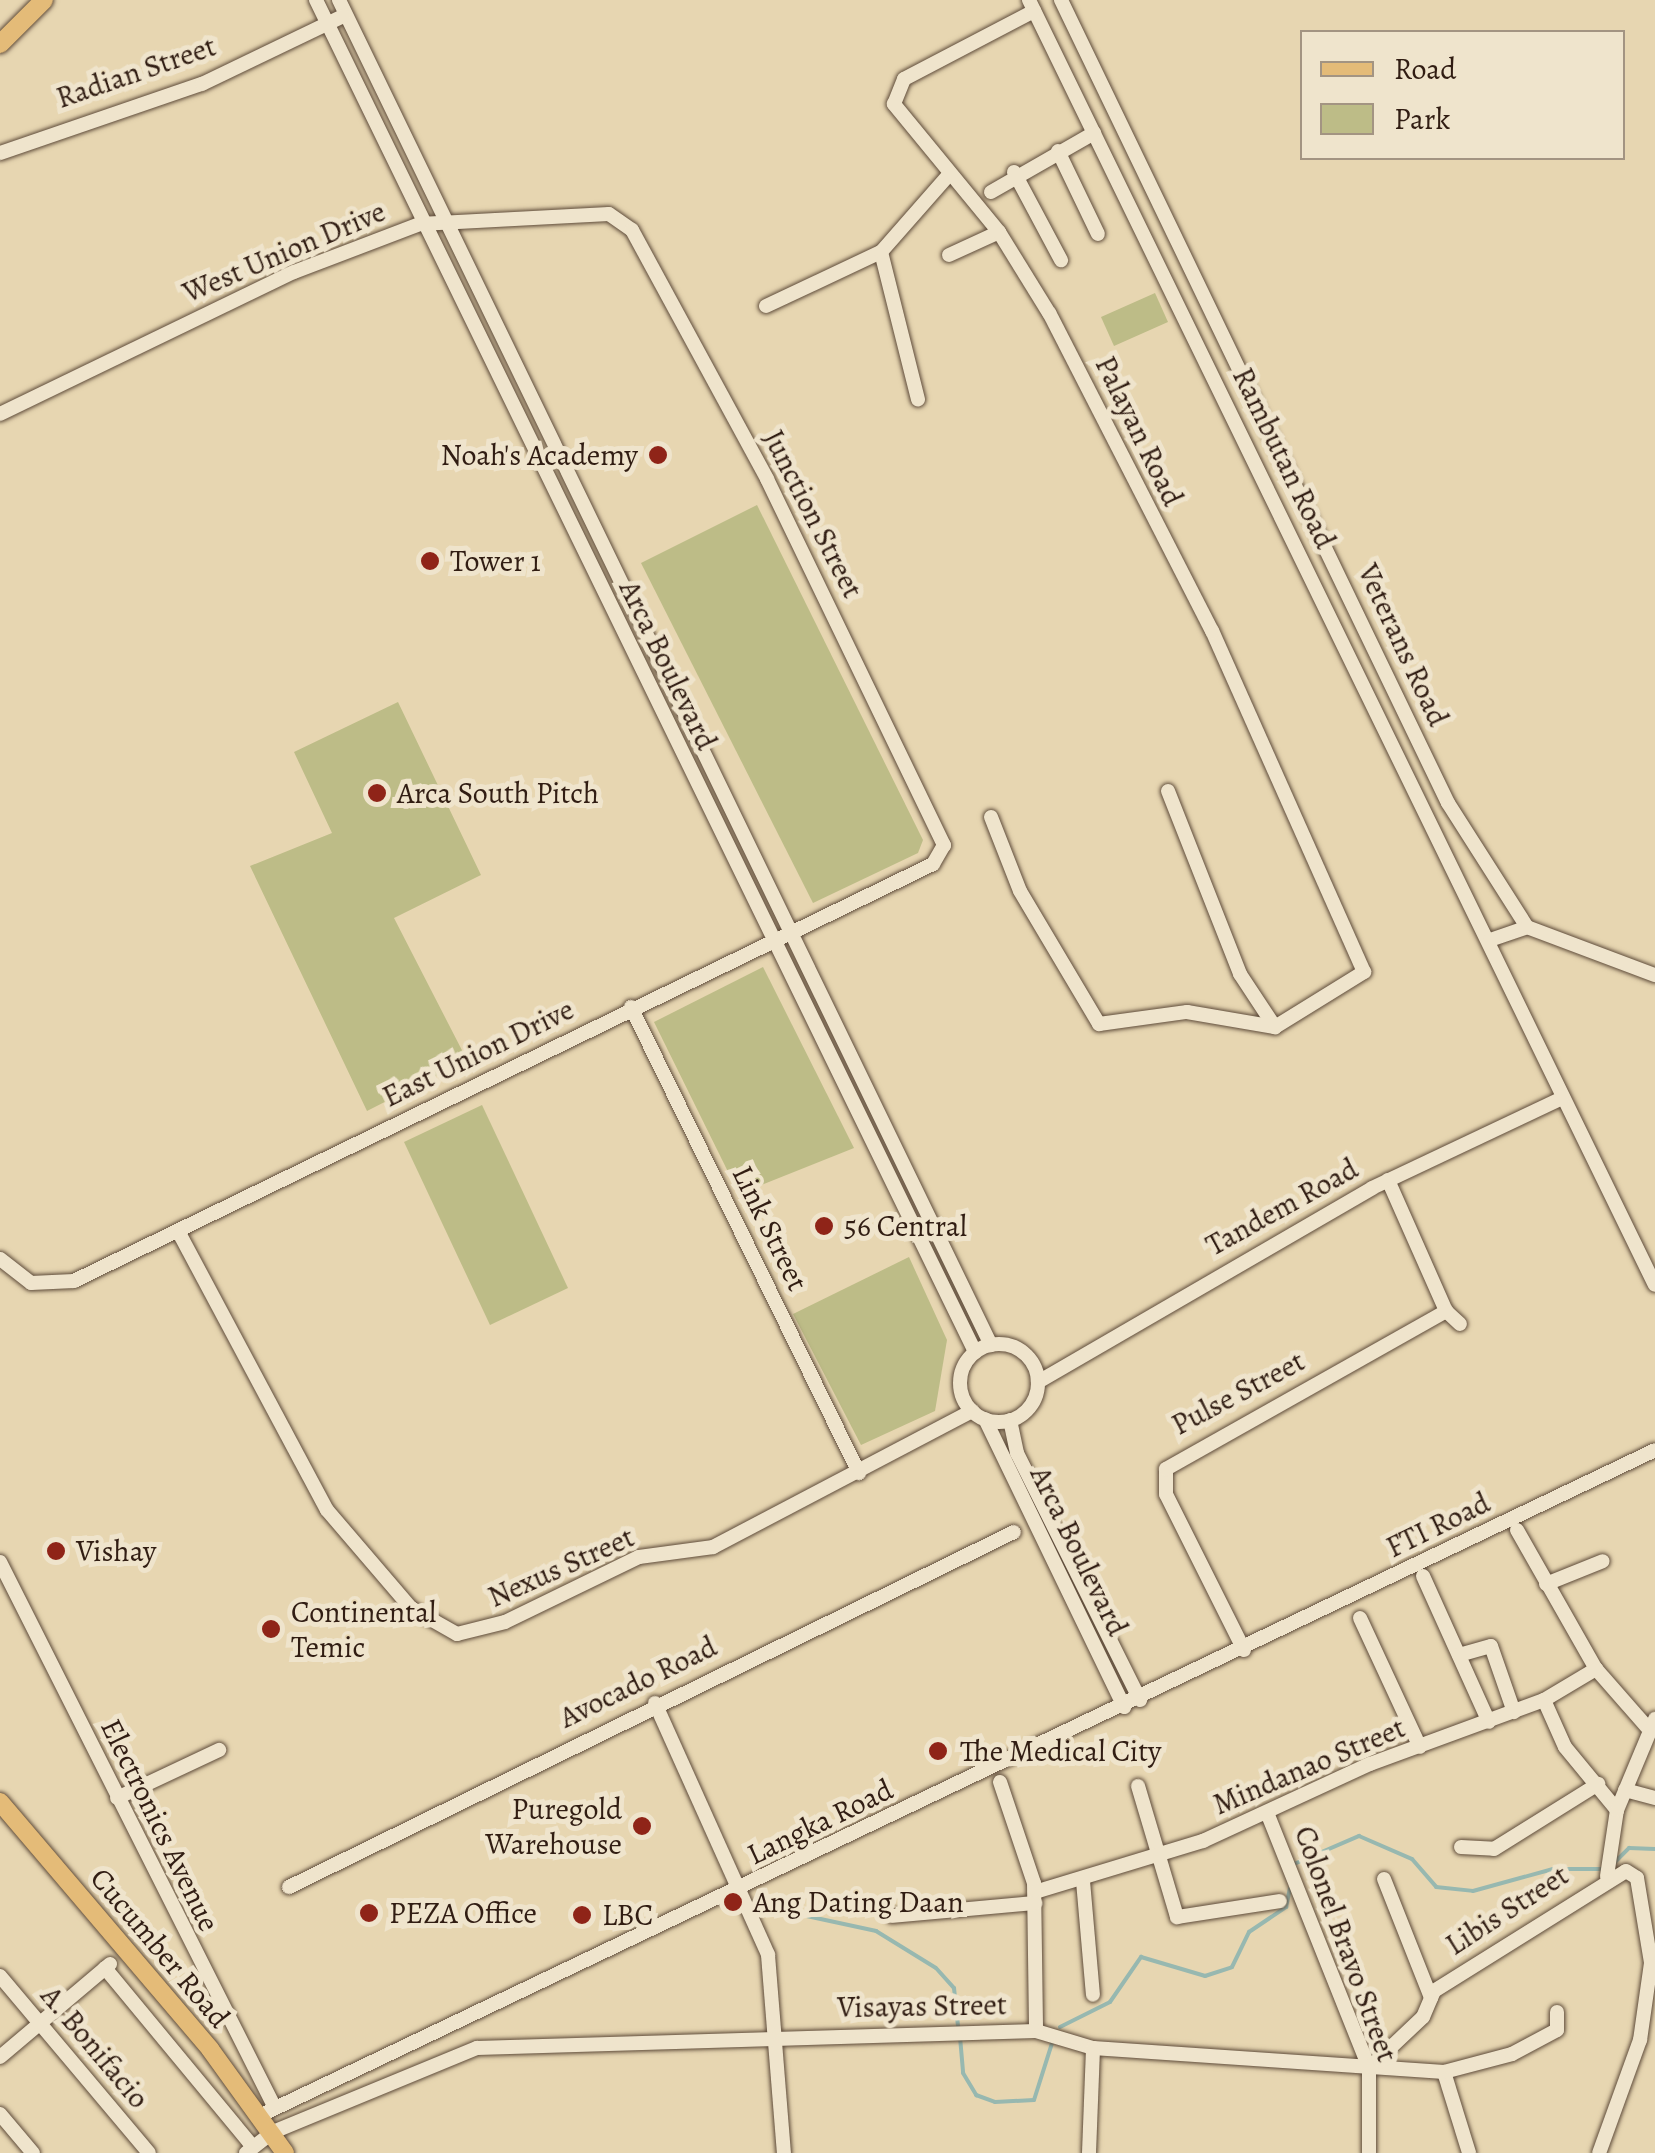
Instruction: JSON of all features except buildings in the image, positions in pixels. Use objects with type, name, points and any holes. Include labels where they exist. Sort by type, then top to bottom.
[{"type":"main road","points":[[0,44],[44,0]]},
{"type":"main road","name":"Cucumber Road","points":[[0,1802],[268,2112],[273,2132],[285,2153]]},
{"type":"street","name":"Arca Boulevard","points":[[316,0],[323,25],[975,1352]]},
{"type":"street","name":"Arca Boulevard","points":[[339,0],[440,222],[991,1345]]},
{"type":"street","name":"Veterans Road","points":[[1061,0],[1448,803],[1526,928]]},
{"type":"street","name":"Rambutan Road","points":[[1032,5],[1490,940]]},
{"type":"street","name":"Palayan Road","points":[[1032,5],[894,86],[894,104],[947,177],[999,232],[1212,632],[1364,972],[1275,1027]]},
{"type":"street","name":"Radian Street","points":[[0,154],[202,84],[343,16]]},
{"type":"street","points":[[991,192],[1014,172],[1094,133]]},
{"type":"street","points":[[1058,150],[1098,234]]},
{"type":"street","points":[[1014,172],[1061,260]]},
{"type":"street","points":[[766,306],[881,252],[947,177]]},
{"type":"street","name":"West Union Drive","points":[[0,414],[294,272],[420,224],[608,214]]},
{"type":"street","name":"Junction Street","points":[[608,214],[632,230],[767,479],[943,854]]},
{"type":"street","points":[[948,255],[999,232]]},
{"type":"street","points":[[881,252],[918,398]]},
{"type":"street","points":[[1168,791],[1240,974],[1275,1027]]},
{"type":"street","points":[[992,817],[1020,891],[1094,1022],[1187,1012],[1275,1027]]},
{"type":"street","name":"East Union Drive","points":[[0,1259],[31,1283],[74,1280],[943,854]]},
{"type":"street","points":[[1655,976],[1526,928],[1490,940],[1562,1098],[1655,1285]]},
{"type":"street","name":"Link Street","points":[[632,1008],[859,1474]]},
{"type":"street","name":"Tandem Road","points":[[1038,1382],[1388,1180],[1562,1098]]},
{"type":"street","points":[[1388,1180],[1446,1312],[1460,1324]]},
{"type":"street","name":"Nexus Street","points":[[178,1231],[326,1510],[358,1554],[432,1625],[481,1631],[628,1562],[713,1547],[978,1415]]},
{"type":"street","name":"Pulse Street","points":[[1244,1650],[1166,1494],[1166,1469],[1446,1312]]},
{"type":"street","points":[[991,1345],[1021,1351],[1038,1382],[1033,1402],[1010,1420],[978,1415],[960,1378],[975,1352],[991,1345]]},
{"type":"street","name":"Arca Boulevard","points":[[978,1415],[1124,1708]]},
{"type":"street","name":"Arca Boulevard","points":[[1010,1420],[1017,1452],[1140,1700]]},
{"type":"street","name":"FTI Road","points":[[1244,1650],[1655,1450]]},
{"type":"street","points":[[1516,1530],[1596,1670],[1651,1723]]},
{"type":"street","name":"Avocado Road","points":[[289,1887],[655,1703],[1014,1532]]},
{"type":"street","points":[[1546,1584],[1604,1561]]},
{"type":"street","name":"Electronics Avenue","points":[[0,1562],[268,2112]]},
{"type":"street","points":[[1423,1576],[1490,1722]]},
{"type":"street","points":[[1360,1618],[1420,1747]]},
{"type":"street","points":[[1459,1655],[1492,1646],[1514,1712]]},
{"type":"street","name":"Langka Road","points":[[268,2112],[746,1890],[1244,1650]]},
{"type":"street","name":"Mindanao Street","points":[[892,1916],[1035,1898],[1161,1856],[1268,1815],[1420,1747],[1544,1700],[1596,1670]]},
{"type":"street","points":[[1544,1700],[1566,1747],[1617,1810]]},
{"type":"street","name":"Langka Road","points":[[655,1703],[746,1890]]},
{"type":"street","name":"Libis Street","points":[[1369,2068],[1431,1998],[1608,1876],[1617,1810],[1651,1723]]},
{"type":"street","points":[[117,1798],[219,1750]]},
{"type":"street","points":[[1000,1782],[1035,1898],[1036,2032]]},
{"type":"street","points":[[1461,1848],[1494,1849],[1598,1784]]},
{"type":"street","points":[[1138,1786],[1182,1919],[1280,1900]]},
{"type":"street","points":[[1626,1790],[1655,1798]]},
{"type":"street","name":"Colonel Bravo Street","points":[[1268,1815],[1369,2068],[1368,2153]]},
{"type":"street","points":[[1599,2153],[1640,2040],[1653,1963],[1637,1878],[1608,1876]]},
{"type":"street","points":[[1384,1879],[1431,1998]]},
{"type":"street","points":[[1082,1881],[1093,1995]]},
{"type":"street","points":[[746,1890],[781,2038],[784,2153]]},
{"type":"street","points":[[0,2058],[109,1965],[250,2150]]},
{"type":"street","name":"A. Bonifacio","points":[[0,1976],[149,2153]]},
{"type":"street","name":"Visayas Street","points":[[250,2150],[273,2132],[476,2048],[1036,2032],[1093,2048],[1444,2072],[1512,2054],[1557,2030],[1557,2012]]},
{"type":"street","points":[[1088,2153],[1093,2048]]},
{"type":"street","points":[[1444,2072],[1469,2153]]},
{"type":"street","points":[[0,2114],[33,2153]]},
{"type":"green space","points":[[1155,293],[1168,322],[1114,346],[1101,317]]},
{"type":"green space","points":[[757,505],[923,840],[918,853],[813,903],[641,563]]},
{"type":"green space","points":[[398,702],[481,875],[394,918],[467,1060],[367,1111],[250,866],[332,833],[294,752]]},
{"type":"green space","points":[[763,967],[854,1148],[739,1194],[654,1022]]},
{"type":"green space","points":[[482,1105],[568,1288],[490,1325],[404,1142]]},
{"type":"green space","points":[[909,1257],[947,1340],[935,1411],[861,1445],[793,1314]]},
{"type":"waterway","points":[[1294,1864],[1359,1836],[1412,1859],[1436,1887],[1473,1891],[1553,1869],[1601,1869]]},
{"type":"waterway","points":[[1615,1862],[1629,1848],[1655,1849]]},
{"type":"waterway","points":[[1060,2027],[1110,2002],[1141,1957],[1205,1976],[1232,1967],[1249,1932],[1286,1907],[1290,1888]]},
{"type":"waterway","points":[[802,1915],[876,1931],[936,1968],[954,1988],[958,2026]]},
{"type":"waterway","points":[[960,2037],[963,2073],[976,2095],[995,2102],[1034,2100],[1053,2040]]},
{"type":"place","name":"Noah's Academy","points":[[658,455]]},
{"type":"place","name":"Tower 1","points":[[430,561]]},
{"type":"place","name":"Arca South Pitch","points":[[377,793]]},
{"type":"place","name":"56 Central","points":[[824,1226]]},
{"type":"place","name":"Vishay","points":[[56,1551]]},
{"type":"place","name":"Continental Temic","points":[[271,1629]]},
{"type":"place","name":"The Medical City","points":[[938,1751]]},
{"type":"place","name":"Puregold Warehouse","points":[[642,1826]]},
{"type":"place","name":"Ang Dating Daan","points":[[733,1902]]},
{"type":"place","name":"PEZA Office","points":[[369,1913]]},
{"type":"place","name":"LBC","points":[[582,1915]]}]
